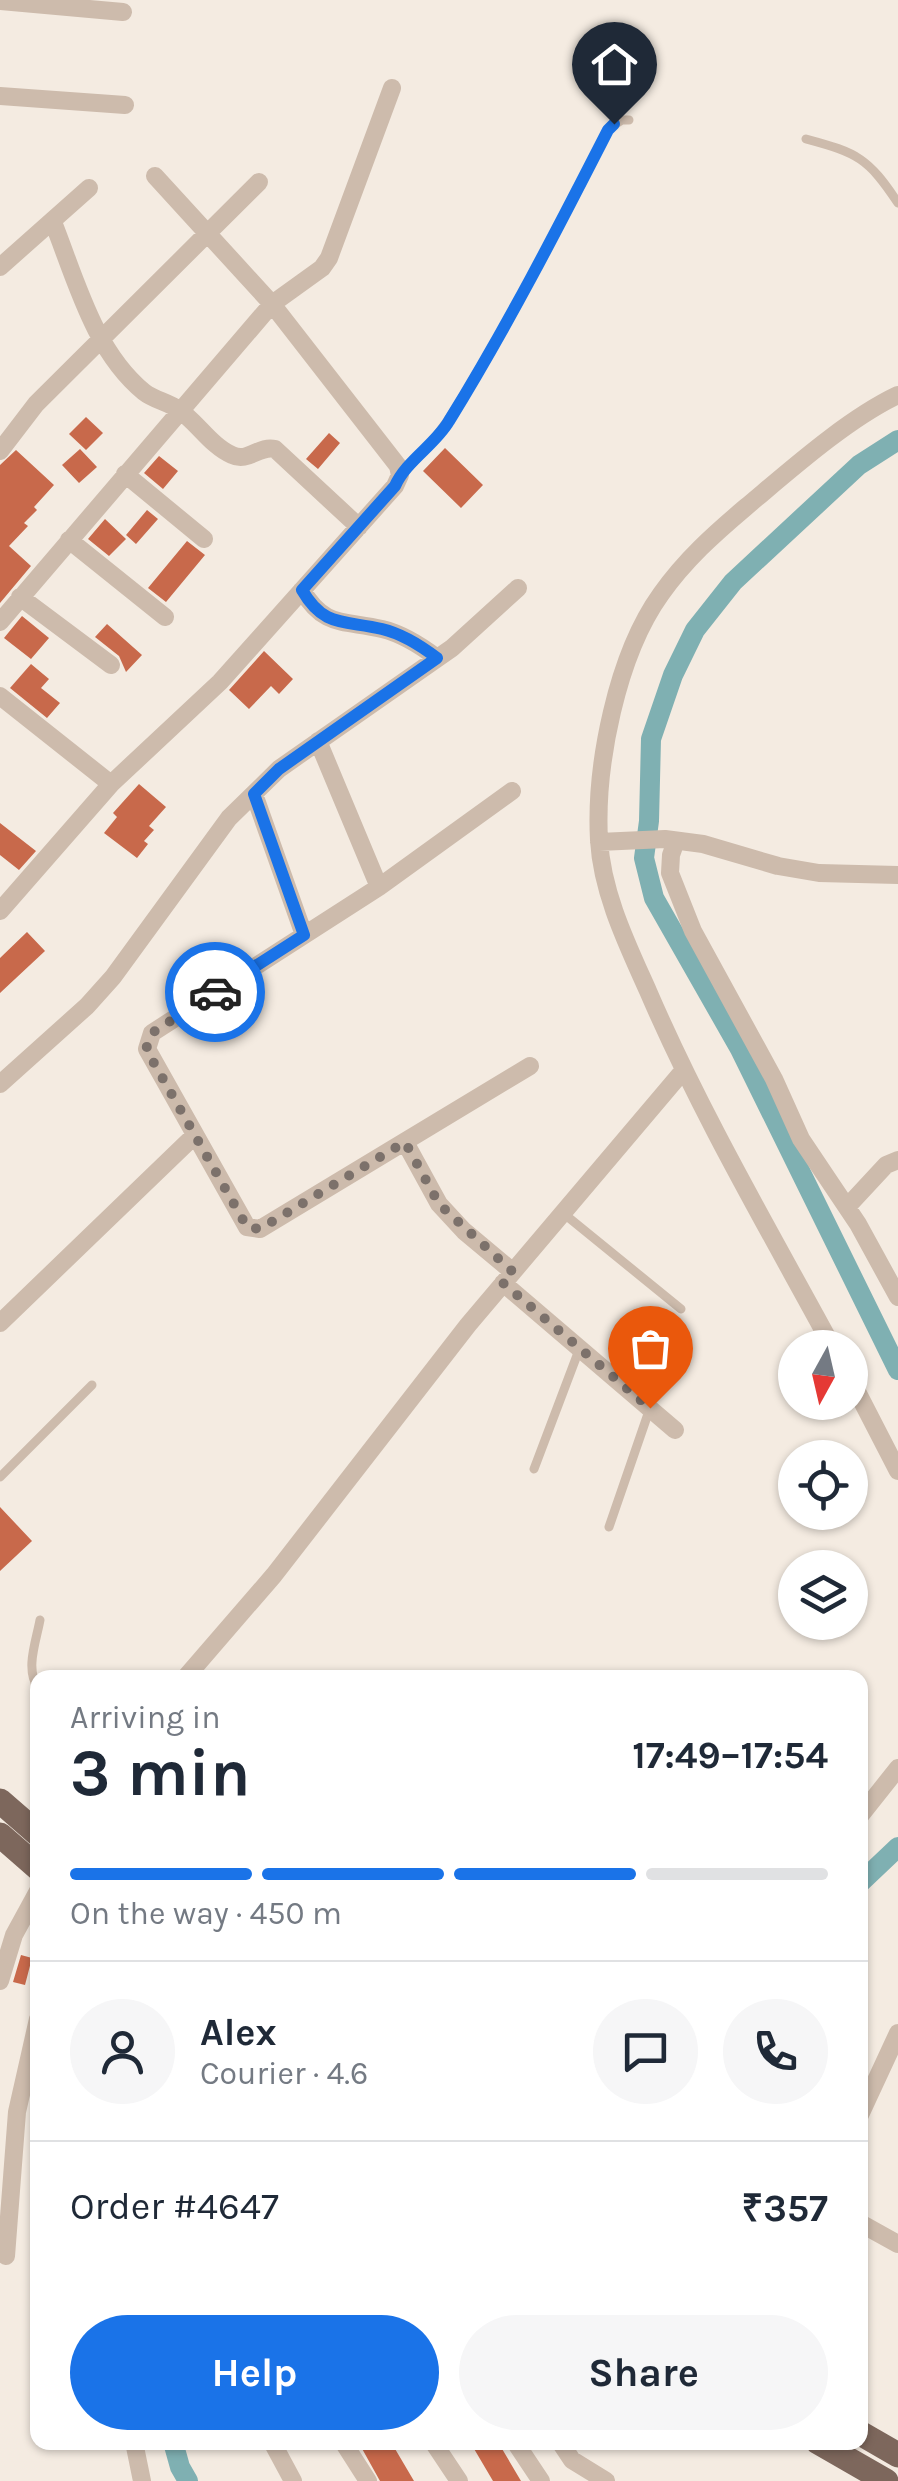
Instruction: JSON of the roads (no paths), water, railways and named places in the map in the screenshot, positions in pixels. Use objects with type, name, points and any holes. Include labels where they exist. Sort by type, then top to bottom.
[{"type":"main road","points":[[0,1801],[30,1827]]},
{"type":"main road","points":[[0,1834],[30,1861]]},
{"type":"main road","points":[[868,2438],[898,2456]]},
{"type":"main road","points":[[832,2450],[886,2481]]},
{"type":"street","points":[[0,1],[123,12]]},
{"type":"street","points":[[0,622],[272,304],[322,268],[392,88]]},
{"type":"street","points":[[0,96],[125,105]]},
{"type":"street","points":[[0,912],[112,784],[220,682],[395,486],[400,475],[398,466],[272,304],[155,176]]},
{"type":"street","points":[[0,451],[36,404],[259,182]]},
{"type":"street","points":[[0,266],[88,188]]},
{"type":"street","points":[[53,222],[101,340],[146,393],[179,410],[230,455],[246,457],[264,448],[275,449],[358,527]]},
{"type":"street","points":[[823,1330],[683,1071],[616,919],[602,788],[611,714],[641,628],[660,594],[700,546],[804,457],[898,395]]},
{"type":"street","points":[[124,474],[204,539]]},
{"type":"street","points":[[69,540],[166,618]]},
{"type":"street","points":[[0,1084],[113,978],[230,818],[279,769],[437,658],[518,588]]},
{"type":"street","points":[[302,590],[313,608],[326,618],[383,629],[419,644],[437,658]]},
{"type":"street","points":[[20,597],[112,665]]},
{"type":"street","points":[[0,696],[112,784]]},
{"type":"street","points":[[318,742],[379,887]]},
{"type":"street","points":[[512,792],[379,887],[152,1033],[146,1049],[247,1227],[253,1230],[530,1066]]},
{"type":"street","points":[[254,794],[304,935]]},
{"type":"street","points":[[607,841],[671,840],[703,844],[778,866],[819,873],[898,876]]},
{"type":"street","points":[[671,840],[670,874],[693,931],[774,1079],[801,1139],[847,1206],[898,1297]]},
{"type":"street","points":[[192,1670],[274,1574],[508,1277],[683,1071]]},
{"type":"street","points":[[0,1322],[194,1136]]},
{"type":"street","points":[[405,1142],[439,1204],[580,1348],[675,1430]]},
{"type":"street","points":[[847,1206],[886,1165],[898,1160]]},
{"type":"street","points":[[868,1413],[898,1471]]},
{"type":"street","points":[[868,1806],[898,1768]]},
{"type":"street","points":[[0,1981],[14,1935],[30,1906]]},
{"type":"street","points":[[868,2098],[898,2033]]},
{"type":"street","points":[[6,2256],[5,2165],[30,2054]]},
{"type":"street","points":[[868,2227],[898,2244]]},
{"type":"street","points":[[136,2450],[142,2481]]},
{"type":"street","points":[[276,2450],[292,2481]]},
{"type":"street","points":[[348,2450],[368,2481]]},
{"type":"street","points":[[438,2450],[459,2481]]},
{"type":"street","points":[[520,2450],[541,2481]]},
{"type":"street","points":[[565,2450],[572,2460],[606,2481]]},
{"type":"lane","points":[[400,475],[447,426],[532,279],[608,130],[622,120],[629,120]]},
{"type":"lane","points":[[806,139],[836,147],[876,169],[898,203]]},
{"type":"lane","points":[[563,1212],[681,1309]]},
{"type":"lane","points":[[534,1469],[580,1348]]},
{"type":"lane","points":[[0,1477],[92,1385]]},
{"type":"lane","points":[[609,1527],[650,1408]]},
{"type":"lane","points":[[32,1670],[40,1620]]},
{"type":"waterway","points":[[898,440],[859,465],[733,582],[695,630],[673,675],[651,739],[644,858],[654,898],[740,1049],[898,1370]]},
{"type":"waterway","points":[[868,1875],[898,1847]]},
{"type":"waterway","points":[[175,2450],[188,2481]]}]
